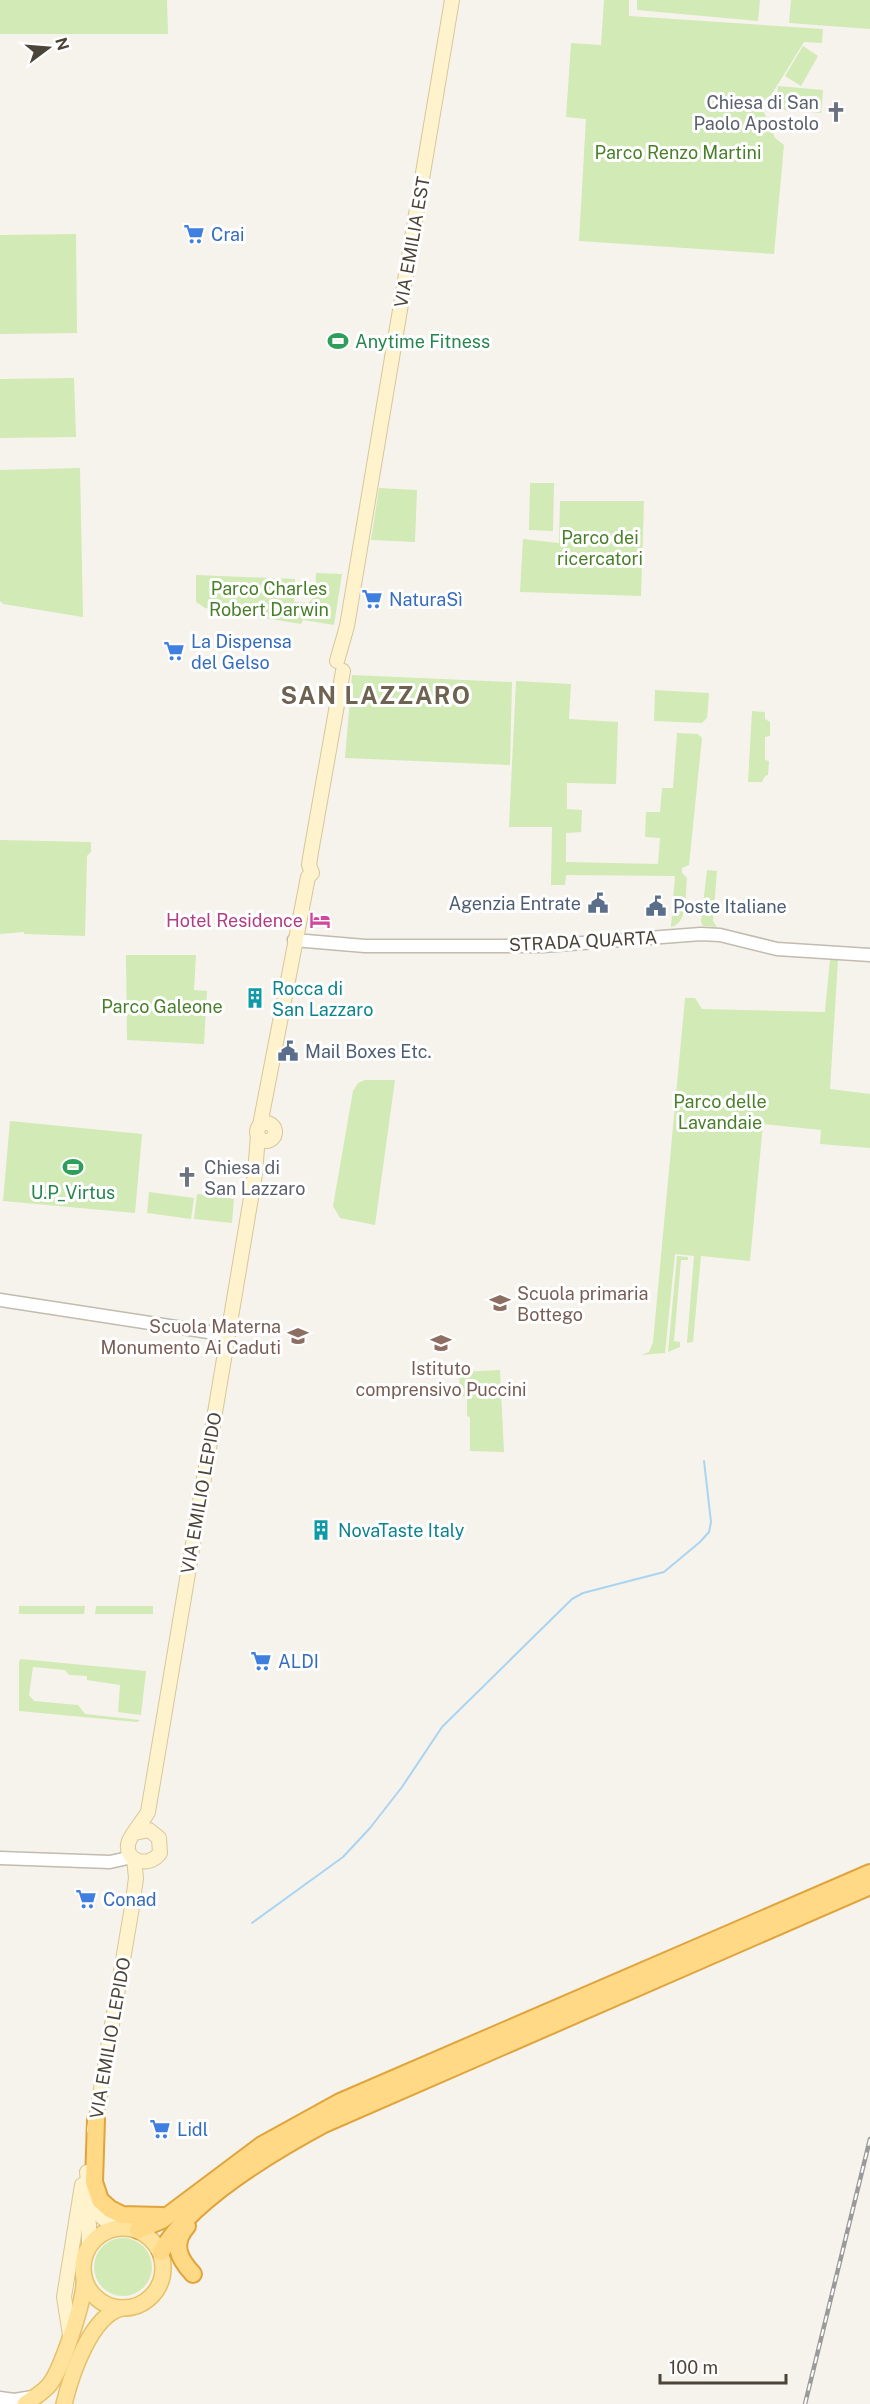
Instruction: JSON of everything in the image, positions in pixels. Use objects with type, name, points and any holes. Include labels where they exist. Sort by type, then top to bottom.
[{"type":"highway","points":[[161,2252],[176,2228],[228,2186],[278,2150],[324,2124],[486,2045],[870,1873]]},
{"type":"highway","points":[[138,2230],[158,2223],[255,2151],[308,2118],[870,1886]]},
{"type":"highway","points":[[96,2119],[94,2182],[96,2193],[104,2204],[117,2213],[131,2217],[158,2217],[176,2210]]},
{"type":"highway","points":[[193,2274],[179,2257],[179,2238],[228,2186]]},
{"type":"main road","name":"VIA EMILIA EST","points":[[294,938],[452,0]]},
{"type":"main road","name":"VIA EMILIO LEPIDO","points":[[148,1812],[255,1174],[270,1117],[273,1063],[294,938]]},
{"type":"main road","points":[[148,1812],[153,1832]]},
{"type":"main road","points":[[138,1860],[132,1837],[148,1812]]},
{"type":"main road","points":[[132,1837],[144,1829],[153,1832]]},
{"type":"main road","name":"VIA EMILIO LEPIDO","points":[[118,2228],[100,2217],[91,2206],[87,2172],[132,1903],[139,1876],[138,1860],[157,1858],[161,1848],[159,1838],[153,1832]]},
{"type":"main road","name":"VIA EMILIO LEPIDO","points":[[69,2337],[70,2325],[63,2300],[83,2179],[87,2172]]},
{"type":"main road","points":[[80,2199],[89,2224],[89,2246]]},
{"type":"main road","points":[[64,2404],[95,2329],[111,2312],[140,2304],[155,2293],[163,2275],[161,2252],[152,2239],[138,2230],[118,2228],[103,2233],[89,2246],[84,2257],[84,2276],[95,2296],[110,2306],[122,2308]]},
{"type":"main road","name":"VIA EMILIO LEPIDO","points":[[25,2404],[40,2394],[54,2378],[84,2293],[84,2276]]},
{"type":"street","name":"STRADA QUARTA","points":[[294,938],[365,946],[543,946],[720,934],[777,949],[870,955]]},
{"type":"street","points":[[0,1300],[228,1335]]},
{"type":"street","points":[[102,1860],[117,1853],[132,1837]]},
{"type":"street","points":[[0,1858],[110,1862],[138,1860]]},
{"type":"street","points":[[0,2398],[18,2400],[40,2394]]},
{"type":"green space","points":[[0,0],[167,0],[168,34],[0,34]]},
{"type":"green space","name":"Parco Renzo Martini","points":[[604,0],[629,0],[629,16],[823,29],[822,43],[804,42],[770,97],[760,103],[775,138],[784,145],[774,254],[579,241],[586,119],[566,117],[571,43],[601,45]]},
{"type":"green space","points":[[637,0],[760,0],[758,21],[637,10]]},
{"type":"green space","points":[[791,0],[870,0],[870,29],[789,23]]},
{"type":"green space","points":[[803,46],[818,56],[801,86],[785,76]]},
{"type":"green space","points":[[778,86],[823,90],[821,113],[776,109]]},
{"type":"green space","points":[[76,234],[77,333],[0,334],[0,235]]},
{"type":"green space","points":[[74,378],[76,437],[0,438],[0,379]]},
{"type":"green space","points":[[80,468],[83,617],[3,604],[0,601],[0,470]]},
{"type":"green space","points":[[530,483],[554,483],[553,531],[529,530]]},
{"type":"green space","points":[[379,488],[417,490],[415,542],[371,540]]},
{"type":"green space","name":"Parco dei ricercatori","points":[[560,501],[644,501],[641,596],[520,592],[523,539],[559,543]]},
{"type":"green space","name":"Parco Charles Robert Darwin","points":[[316,573],[342,574],[334,625],[303,620],[301,624],[205,608],[196,602],[196,575],[295,579],[294,602],[308,603],[315,597]]},
{"type":"green space","points":[[352,675],[512,682],[510,765],[345,758]]},
{"type":"green space","points":[[516,681],[571,684],[569,719],[618,722],[616,784],[567,783],[567,809],[582,810],[581,832],[566,833],[566,862],[658,864],[660,838],[645,837],[646,812],[660,812],[662,788],[673,788],[677,733],[698,734],[702,738],[689,865],[682,868],[682,873],[687,878],[685,907],[681,920],[677,924],[671,927],[675,876],[566,875],[565,885],[551,885],[552,827],[509,827]]},
{"type":"green space","points":[[655,690],[709,693],[707,718],[702,723],[654,721]]},
{"type":"green space","points":[[752,711],[765,712],[765,719],[770,722],[770,736],[765,737],[765,760],[769,761],[768,775],[762,782],[748,782]]},
{"type":"green space","points":[[0,840],[91,842],[91,852],[87,856],[85,936],[24,934],[24,932],[0,934]]},
{"type":"green space","points":[[707,870],[717,871],[713,921],[717,927],[703,926],[701,922]]},
{"type":"green space","name":"Parco Galeone","points":[[126,955],[196,955],[194,990],[207,991],[204,1044],[127,1040]]},
{"type":"green space","name":"Parco delle Lavandaie","points":[[830,959],[838,960],[830,1089],[870,1094],[870,1148],[820,1144],[821,1130],[763,1124],[750,1261],[701,1256],[693,1342],[687,1343],[694,1256],[675,1254],[665,1353],[641,1355],[649,1352],[653,1342],[685,998],[695,998],[702,1009],[825,1012]]},
{"type":"green space","points":[[365,1080],[395,1080],[375,1225],[340,1218],[333,1206],[353,1091],[358,1083]]},
{"type":"green space","name":"U.P_Virtus","points":[[10,1121],[142,1134],[135,1213],[3,1201]]},
{"type":"green space","points":[[149,1192],[194,1198],[191,1219],[147,1213]]},
{"type":"green space","points":[[197,1194],[234,1199],[232,1223],[194,1219]]},
{"type":"green space","points":[[677,1256],[688,1257],[688,1260],[681,1260],[674,1341],[680,1342],[680,1347],[668,1352]]},
{"type":"green space","points":[[500,1370],[504,1452],[470,1451],[470,1417],[467,1416],[467,1397],[460,1396],[459,1372]]},
{"type":"green space","points":[[19,1606],[85,1606],[84,1614],[19,1614]]},
{"type":"green space","points":[[96,1606],[153,1606],[153,1614],[95,1614]]},
{"type":"green space","points":[[21,1659],[146,1671],[141,1715],[118,1712],[120,1685],[87,1680],[87,1676],[69,1675],[65,1670],[33,1667],[29,1695],[34,1701],[78,1705],[85,1714],[140,1720],[137,1722],[19,1711],[19,1661]]},
{"type":"green space","points":[[117,2238],[129,2238],[144,2246],[152,2261],[152,2273],[144,2288],[129,2296],[117,2296],[102,2288],[94,2273],[94,2261],[102,2246]]},
{"type":"waterway","points":[[252,1923],[343,1857],[370,1828],[402,1787],[442,1727],[572,1599],[583,1593],[664,1572],[700,1542],[709,1532],[711,1522],[704,1461]]},
{"type":"railway","points":[[805,2404],[870,2139]]},
{"type":"place","name":"Chiesa di San Paolo Apostolo","points":[[836,112]]},
{"type":"place","name":"Crai","points":[[194,234]]},
{"type":"place","name":"Anytime Fitness","points":[[338,341]]},
{"type":"place","name":"NaturaSì","points":[[372,599]]},
{"type":"place","name":"La Dispensa del Gelso","points":[[174,651]]},
{"type":"place","name":"Agenzia Entrate","points":[[598,903]]},
{"type":"place","name":"Poste Italiane","points":[[656,906]]},
{"type":"place","name":"Hotel Residence","points":[[320,920]]},
{"type":"place","name":"Rocca di San Lazzaro","points":[[255,998]]},
{"type":"place","name":"Mail Boxes Etc.","points":[[288,1051]]},
{"type":"place","name":"U.P_Virtus","points":[[73,1167]]},
{"type":"place","name":"Chiesa di San Lazzaro","points":[[187,1177]]},
{"type":"place","name":"Scuola primaria Bottego","points":[[500,1303]]},
{"type":"place","name":"Scuola Materna Monumento Ai Caduti","points":[[298,1336]]},
{"type":"place","name":"Istituto comprensivo Puccini","points":[[441,1343]]},
{"type":"place","name":"NovaTaste Italy","points":[[321,1530]]},
{"type":"place","name":"ALDI","points":[[261,1661]]},
{"type":"place","name":"Conad","points":[[86,1899]]},
{"type":"place","name":"Lidl","points":[[160,2129]]},
{"type":"district","name":"SAN LAZZARO","points":[[376,695]]}]
